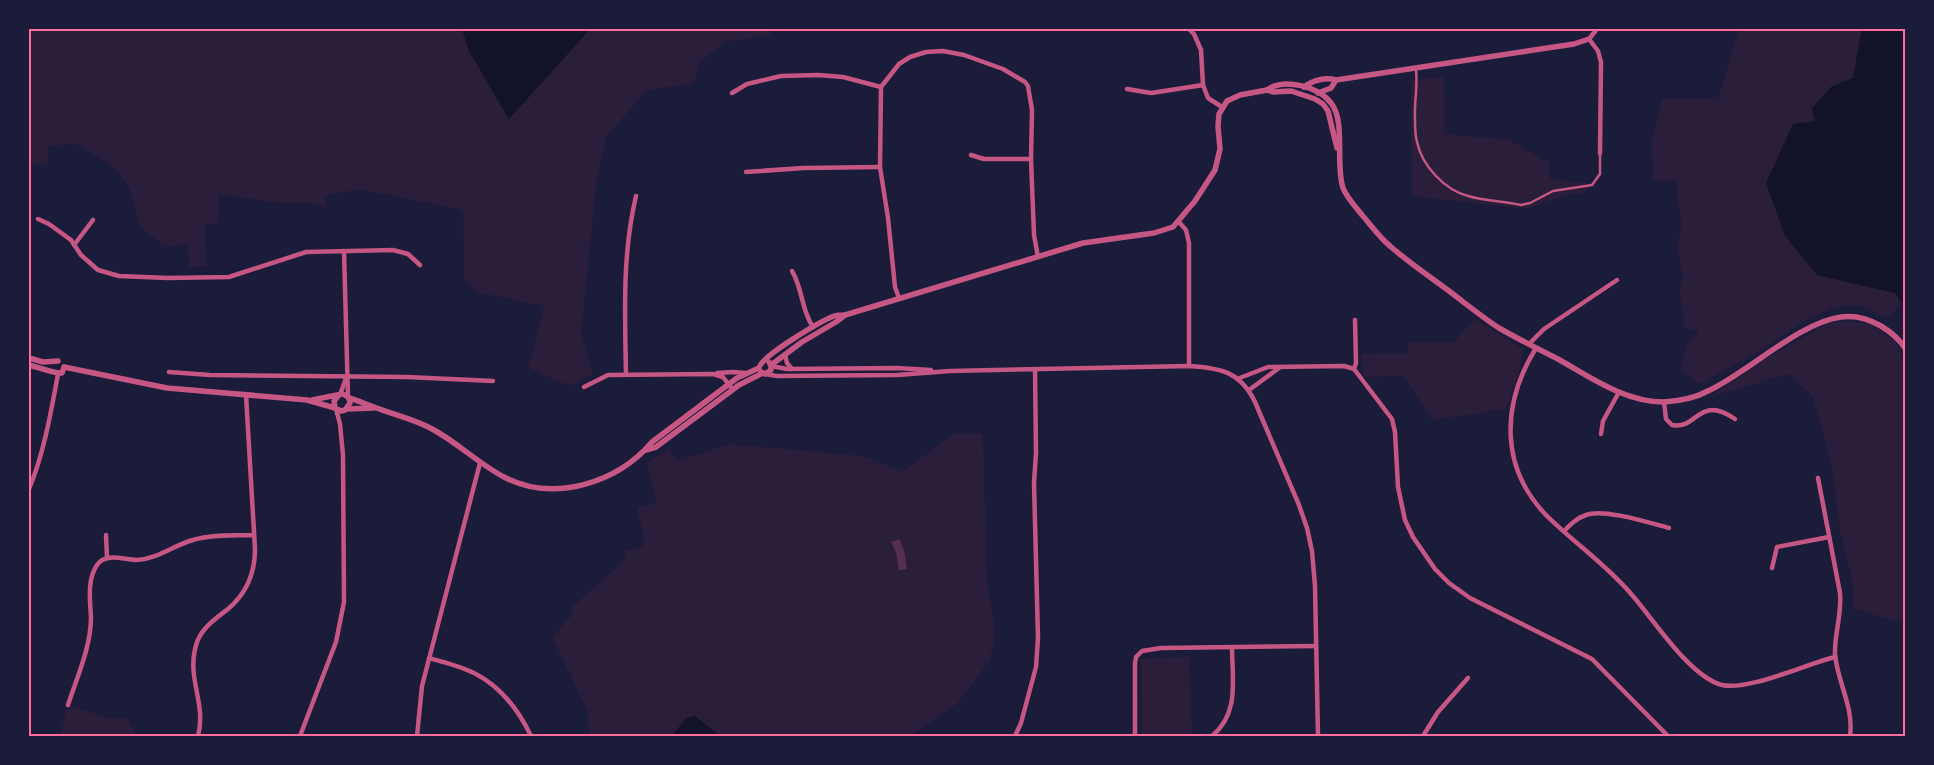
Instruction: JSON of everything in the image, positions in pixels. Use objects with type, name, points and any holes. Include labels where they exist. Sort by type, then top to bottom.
[{"type":"street","points":[[1189,29],[1194,34],[1201,50],[1202,85],[1208,98],[1222,107]]},
{"type":"street","points":[[1300,93],[1305,87],[1315,81],[1330,78],[1336,80],[1574,44],[1590,38],[1598,29]]},
{"type":"street","points":[[1590,38],[1598,51],[1601,62],[1600,153]]},
{"type":"street","points":[[899,298],[880,167],[880,87],[899,64],[910,57],[926,52],[943,51],[964,55],[1011,72],[1028,86],[1032,110],[1031,159],[1034,234],[1038,257]]},
{"type":"street","points":[[732,93],[747,84],[781,76],[818,75],[843,77],[880,87]]},
{"type":"street","points":[[1308,95],[1330,88],[1336,80]]},
{"type":"street","points":[[1127,90],[1151,93],[1202,85]]},
{"type":"street","points":[[731,387],[771,370],[771,366],[802,342],[846,315],[1089,242],[1160,232],[1173,227],[1179,222],[1207,183],[1217,165],[1220,149],[1218,118],[1222,107],[1235,96],[1280,86],[1305,87],[1318,93],[1328,99],[1335,108],[1340,137],[1338,151]]},
{"type":"street","points":[[1267,90],[1300,93],[1308,95],[1323,104],[1328,111],[1338,151],[1341,181],[1345,194],[1388,245],[1493,323],[1618,392],[1642,399],[1664,402],[1687,398],[1711,390],[1804,331],[1836,318],[1853,317],[1872,322],[1894,335],[1905,348]]},
{"type":"street","points":[[971,155],[984,159],[1031,159]]},
{"type":"street","points":[[746,172],[803,168],[880,167]]},
{"type":"street","points":[[626,375],[625,261],[629,224],[636,196]]},
{"type":"street","points":[[38,219],[60,231],[81,255],[98,270],[120,276],[168,278],[229,277],[306,252],[393,250],[408,254],[420,265]]},
{"type":"street","points":[[74,245],[93,220]]},
{"type":"street","points":[[1179,222],[1186,230],[1189,243],[1189,366]]},
{"type":"street","points":[[340,424],[350,403],[346,377],[344,251]]},
{"type":"street","points":[[792,271],[799,284],[807,315],[814,327]]},
{"type":"street","points":[[1529,344],[1544,329],[1617,280]]},
{"type":"street","points":[[307,400],[339,395],[400,415],[426,426],[450,440],[480,463],[505,478],[522,484],[536,488],[561,489],[581,486],[599,480],[644,451],[656,447],[746,373],[759,368],[762,361],[814,327],[836,315],[846,315]]},
{"type":"street","points":[[1354,369],[1356,363],[1356,320]]},
{"type":"street","points":[[1536,348],[1520,378],[1513,398],[1510,417],[1511,442],[1519,472],[1531,496],[1548,516],[1622,583],[1695,670],[1715,682],[1731,686],[1747,685],[1836,657]]},
{"type":"street","points":[[785,355],[786,363],[792,369]]},
{"type":"street","points":[[29,358],[43,362],[62,362],[64,367],[62,373],[29,365]]},
{"type":"street","points":[[29,489],[55,394],[55,372],[52,365],[58,361]]},
{"type":"street","points":[[762,361],[768,361],[771,366],[792,369],[897,368],[950,371]]},
{"type":"street","points":[[759,368],[764,373],[777,376],[897,375],[950,371],[1189,366],[1218,369],[1237,379],[1249,390],[1299,505],[1308,534],[1314,574],[1318,736]]},
{"type":"street","points":[[1237,379],[1268,367],[1341,366],[1354,369],[1392,419],[1395,432],[1399,492],[1405,520],[1413,537],[1435,569],[1449,583],[1470,598],[1592,659],[1668,736]]},
{"type":"street","points":[[64,367],[156,386],[307,400],[347,410],[375,408]]},
{"type":"street","points":[[1249,390],[1280,367]]},
{"type":"street","points":[[1015,736],[1022,723],[1036,667],[1038,638],[1034,483],[1036,453],[1035,369]]},
{"type":"street","points":[[168,372],[210,375],[493,381]]},
{"type":"street","points":[[584,387],[608,375],[746,373]]},
{"type":"street","points":[[713,374],[721,376],[731,387]]},
{"type":"street","points":[[300,736],[334,648],[340,628],[344,602],[344,479],[340,424],[334,401],[339,395],[346,377]]},
{"type":"street","points":[[1601,434],[1603,421],[1618,392]]},
{"type":"street","points":[[198,736],[201,713],[192,671],[195,648],[204,629],[240,597],[249,583],[255,558],[246,395]]},
{"type":"street","points":[[1664,402],[1666,419],[1672,426],[1683,425],[1703,412],[1714,409],[1724,412],[1734,419]]},
{"type":"street","points":[[417,736],[420,694],[480,463]]},
{"type":"street","points":[[1818,478],[1839,582],[1841,603],[1835,649],[1850,715],[1850,736]]},
{"type":"street","points":[[1564,531],[1577,519],[1592,513],[1669,528]]},
{"type":"street","points":[[68,705],[89,637],[90,589],[93,574],[98,563],[107,558],[142,559],[162,554],[195,539],[254,534]]},
{"type":"street","points":[[106,535],[107,558]]},
{"type":"street","points":[[1772,568],[1777,547],[1829,536]]},
{"type":"street","points":[[1138,653],[1152,648],[1316,646]]},
{"type":"street","points":[[1212,736],[1225,723],[1231,709],[1232,647]]},
{"type":"street","points":[[1134,648],[1138,653]]},
{"type":"street","points":[[1135,736],[1135,663],[1138,653]]},
{"type":"street","points":[[429,658],[466,670],[487,682],[517,709],[531,736]]},
{"type":"street","points":[[1423,736],[1438,712],[1468,678]]},
{"type":"lane","points":[[1416,68],[1418,86],[1415,118],[1417,142],[1421,155],[1430,168],[1455,191],[1468,196],[1521,205],[1530,203],[1553,191],[1592,185],[1600,174],[1600,153]]},
{"type":"shaded area","points":[[29,29],[462,29],[469,51],[509,119],[590,29],[769,29],[771,35],[725,42],[700,62],[694,83],[647,90],[606,137],[597,178],[581,334],[593,375],[570,386],[528,368],[544,306],[476,292],[464,279],[463,210],[359,189],[325,196],[326,207],[310,203],[276,203],[219,194],[219,222],[205,225],[206,266],[189,268],[188,244],[164,246],[139,225],[130,188],[112,165],[75,144],[48,146],[47,165],[29,164]]},
{"type":"shaded area","points":[[462,29],[590,29],[509,119],[469,51]]},
{"type":"shaded area","points":[[1739,29],[1862,29],[1853,78],[1831,87],[1815,121],[1817,275],[1896,293],[1902,304],[1888,317],[1856,305],[1833,308],[1806,320],[1756,353],[1700,384],[1680,370],[1689,340],[1697,336],[1698,330],[1685,329],[1680,293],[1683,276],[1677,247],[1681,227],[1681,212],[1677,204],[1677,181],[1653,179],[1652,140],[1662,99],[1718,99]]},
{"type":"shaded area","points":[[1862,29],[1905,29],[1905,308],[1895,293],[1817,275],[1785,236],[1766,183],[1793,124],[1815,121],[1812,108],[1831,87],[1853,78]]},
{"type":"shaded area","points":[[1444,76],[1445,134],[1509,140],[1549,161],[1550,179],[1592,184],[1584,193],[1571,193],[1526,209],[1412,196],[1411,80]]},
{"type":"shaded area","points":[[1475,319],[1523,349],[1519,371],[1506,409],[1432,420],[1404,376],[1366,377],[1363,373],[1361,354],[1408,353],[1407,343],[1454,342]]},
{"type":"shaded area","points":[[1843,321],[1871,323],[1895,341],[1905,364],[1905,623],[1853,609],[1853,582],[1840,530],[1833,475],[1813,397],[1789,374],[1710,397],[1766,358],[1827,324]]},
{"type":"shaded area","points":[[955,433],[983,434],[987,581],[995,633],[990,660],[958,703],[910,736],[589,736],[588,712],[552,637],[573,614],[572,607],[626,559],[625,551],[640,548],[645,543],[637,508],[656,503],[647,463],[669,449],[677,461],[729,444],[864,456],[902,472]]},
{"type":"shaded area","points":[[1189,657],[1192,736],[1142,736],[1140,659]]},
{"type":"shaded area","points":[[68,705],[107,718],[128,719],[137,736],[60,736]]},
{"type":"shaded area","points":[[695,716],[720,736],[675,736],[675,732],[686,718]]},
{"type":"building","points":[[899,539],[904,550],[907,569],[899,570],[896,552],[891,542]]}]
